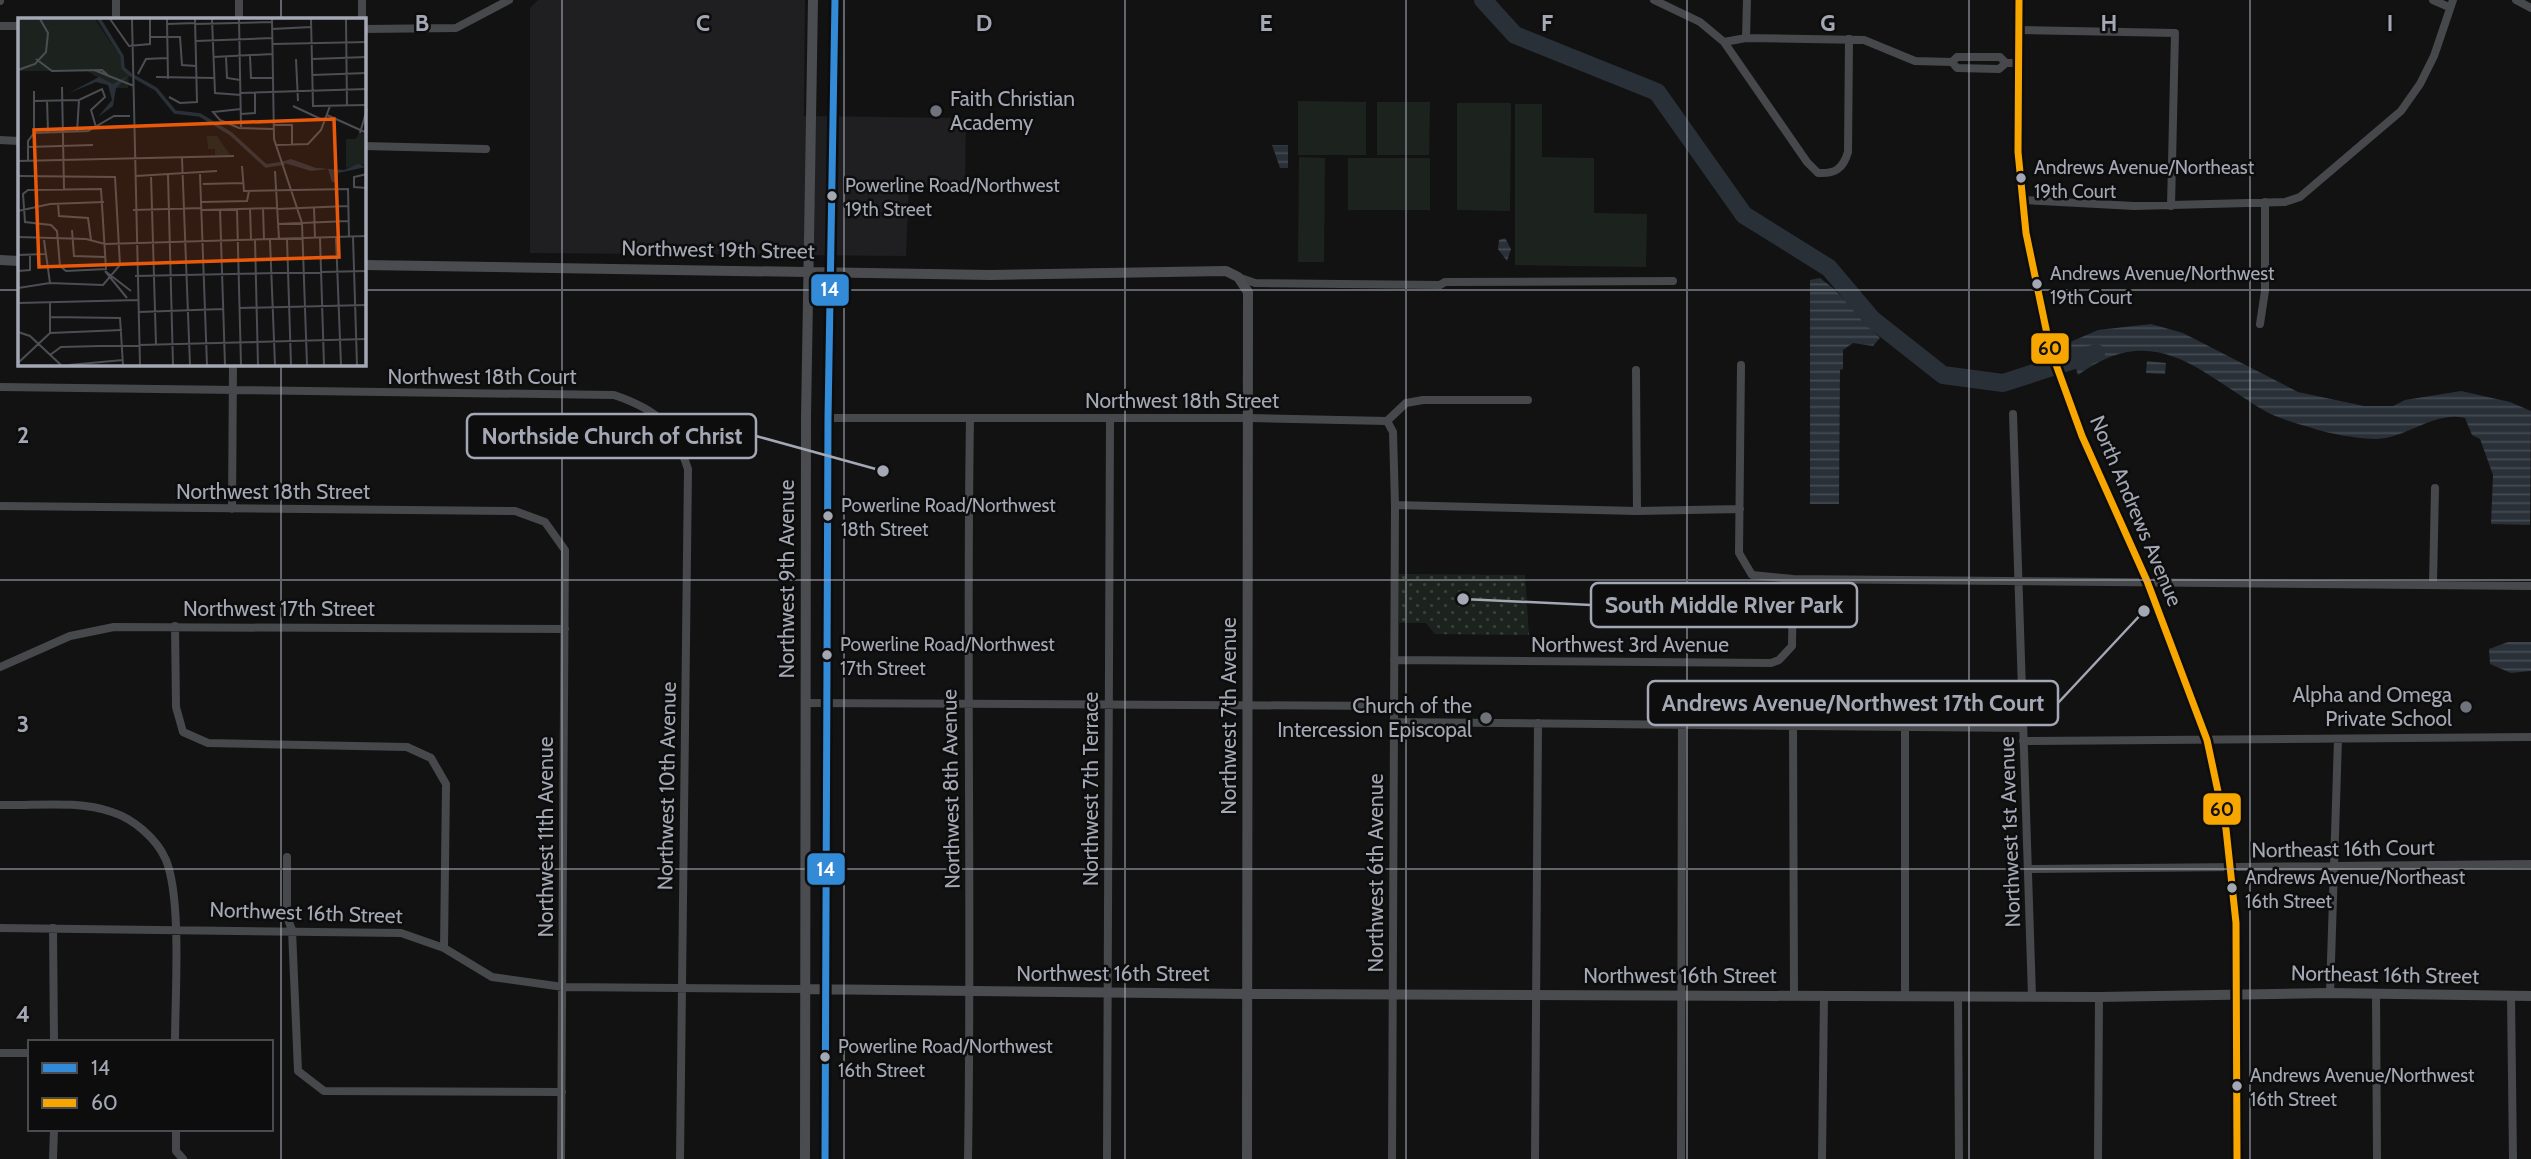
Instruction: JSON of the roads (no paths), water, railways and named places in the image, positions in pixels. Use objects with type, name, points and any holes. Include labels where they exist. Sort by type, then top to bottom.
[{"type":"street","points":[[116,0],[116,18]]},
{"type":"street","points":[[239,0],[239,18]]},
{"type":"street","points":[[362,0],[362,18]]},
{"type":"street","points":[[366,29],[456,29],[509,0]]},
{"type":"street","name":"Northwest 9th Avenue","points":[[805,1159],[806,703],[813,0]]},
{"type":"street","name":"Northwest 9th Avenue","points":[[825,1159],[829,704],[828,418],[835,0]]},
{"type":"street","points":[[1654,0],[1700,22],[1724,42],[1807,162],[1818,173],[1836,172],[1845,164],[1848,152],[1849,39]]},
{"type":"street","points":[[1746,38],[1747,0]]},
{"type":"street","name":"North Andrews Avenue","points":[[2019,0],[2018,30],[2011,63],[2018,152],[2038,297],[2050,348],[2082,436],[2147,580],[2207,740],[2231,867],[2238,993],[2237,1159]]},
{"type":"street","points":[[2023,200],[2171,205],[2285,202],[2300,197],[2401,111],[2420,83],[2434,56],[2451,3],[2433,0]]},
{"type":"street","points":[[2516,0],[2531,8]]},
{"type":"street","points":[[0,26],[18,26]]},
{"type":"street","points":[[2018,30],[2175,33],[2171,205]]},
{"type":"street","points":[[1724,42],[1746,38],[1864,40],[1915,61],[1952,62],[1957,57],[2000,57],[2011,63]]},
{"type":"street","points":[[0,140],[18,141]]},
{"type":"street","points":[[366,146],[486,149]]},
{"type":"street","points":[[2260,324],[2265,291],[2265,202]]},
{"type":"street","points":[[0,260],[18,261]]},
{"type":"street","name":"Northwest 19th Street","points":[[366,265],[809,270],[990,275],[1226,271],[1238,277]]},
{"type":"street","points":[[1238,277],[1255,283],[1440,285],[1446,282],[1510,280],[1673,281]]},
{"type":"street","name":"Northwest 7th Avenue","points":[[1238,277],[1248,292],[1250,418],[1247,1159]]},
{"type":"street","points":[[1741,365],[1739,553],[1752,575],[1793,579],[2147,580],[2531,586]]},
{"type":"street","points":[[232,509],[233,366]]},
{"type":"street","points":[[1636,370],[1637,511]]},
{"type":"street","name":"Northwest 18th Court","points":[[0,387],[233,393],[614,395],[644,406],[664,421]]},
{"type":"street","points":[[1387,421],[1406,403],[1423,400],[1528,400]]},
{"type":"street","name":"Northwest 1st Avenue","points":[[2013,414],[2023,741],[2030,869],[2032,996]]},
{"type":"street","name":"Northwest 18th Street","points":[[828,418],[1250,418],[1387,421]]},
{"type":"street","name":"Northwest 8th Avenue","points":[[968,1159],[971,992],[967,706],[970,418]]},
{"type":"street","name":"Northwest 7th Terrace","points":[[1107,1159],[1110,419]]},
{"type":"street","name":"Northwest 10th Avenue","points":[[664,421],[679,442],[688,469],[680,1159]]},
{"type":"street","name":"Northwest 6th Avenue","points":[[1387,421],[1393,432],[1395,505],[1392,1159]]},
{"type":"street","points":[[2433,584],[2435,488]]},
{"type":"street","points":[[1395,505],[1637,511],[1740,509]]},
{"type":"street","name":"Northwest 18th Street","points":[[0,506],[515,511],[545,522]]},
{"type":"street","name":"Northwest 11th Avenue","points":[[545,522],[565,550],[561,1159]]},
{"type":"street","name":"Northwest 3rd Avenue","points":[[1394,660],[1743,663],[1779,660],[1792,646],[1793,579]]},
{"type":"street","points":[[175,626],[176,708],[183,732],[208,743],[408,747],[431,758],[446,785],[444,948]]},
{"type":"street","name":"Northwest 17th Street","points":[[0,667],[70,636],[114,627],[565,629]]},
{"type":"street","points":[[806,703],[967,706],[1393,706]]},
{"type":"street","points":[[1393,722],[2023,728]]},
{"type":"street","points":[[1535,1159],[1538,723]]},
{"type":"street","points":[[1681,1159],[1682,725]]},
{"type":"street","points":[[1793,726],[1794,995]]},
{"type":"street","points":[[1905,727],[1905,996]]},
{"type":"street","points":[[2023,741],[2531,737]]},
{"type":"street","points":[[2330,993],[2338,739]]},
{"type":"street","points":[[0,805],[85,807],[110,811],[135,821],[166,859],[174,896],[176,1040]]},
{"type":"street","points":[[287,857],[286,917],[292,930],[298,1071],[324,1091],[562,1092]]},
{"type":"street","name":"Northeast 16th Court","points":[[2030,869],[2531,864]]},
{"type":"street","name":"Northwest 16th Street","points":[[0,928],[174,928],[401,933],[444,948],[492,977],[563,987],[1247,994],[2099,997],[2238,993]]},
{"type":"street","points":[[53,928],[54,1040]]},
{"type":"street","name":"Northeast 16th Street","points":[[2238,993],[2531,996]]},
{"type":"street","points":[[2376,994],[2377,1159]]},
{"type":"street","points":[[1822,1159],[1824,995]]},
{"type":"street","points":[[1958,996],[1959,1159]]},
{"type":"street","points":[[2511,996],[2513,1159]]},
{"type":"street","points":[[2098,1159],[2099,997]]},
{"type":"street","points":[[0,1053],[28,1054]]},
{"type":"street","points":[[53,1159],[54,1131]]},
{"type":"street","points":[[176,1131],[176,1151],[183,1159]]},
{"type":"waterway","points":[[1483,0],[1515,35],[1657,92],[1744,215],[1829,268],[1872,319],[1943,375],[2003,383],[2096,353]]},
{"type":"place","name":"Faith Christian Academy","points":[[936,111]]},
{"type":"place","name":"Andrews Avenue/Northeast 19th Court","points":[[2021,178]]},
{"type":"place","name":"Powerline Road/Northwest 19th Street","points":[[832,196]]},
{"type":"place","name":"Andrews Avenue/Northwest 19th Court","points":[[2037,284]]},
{"type":"place","name":"Northside Church of Christ","points":[[883,471]]},
{"type":"place","name":"Powerline Road/Northwest 18th Street","points":[[828,516]]},
{"type":"place","name":"South Middle RIver Park","points":[[1463,599]]},
{"type":"place","name":"Andrews Avenue/Northwest 17th Court","points":[[2144,611]]},
{"type":"place","name":"Powerline Road/Northwest 17th Street","points":[[827,655]]},
{"type":"place","name":"Alpha and Omega Private School","points":[[2466,707]]},
{"type":"place","name":"Church of the Intercession Episcopal","points":[[1486,718]]},
{"type":"place","name":"Andrews Avenue/Northeast 16th Street","points":[[2232,888]]},
{"type":"place","name":"Powerline Road/Northwest 16th Street","points":[[825,1057]]},
{"type":"place","name":"Andrews Avenue/Northwest 16th Street","points":[[2237,1086]]}]
